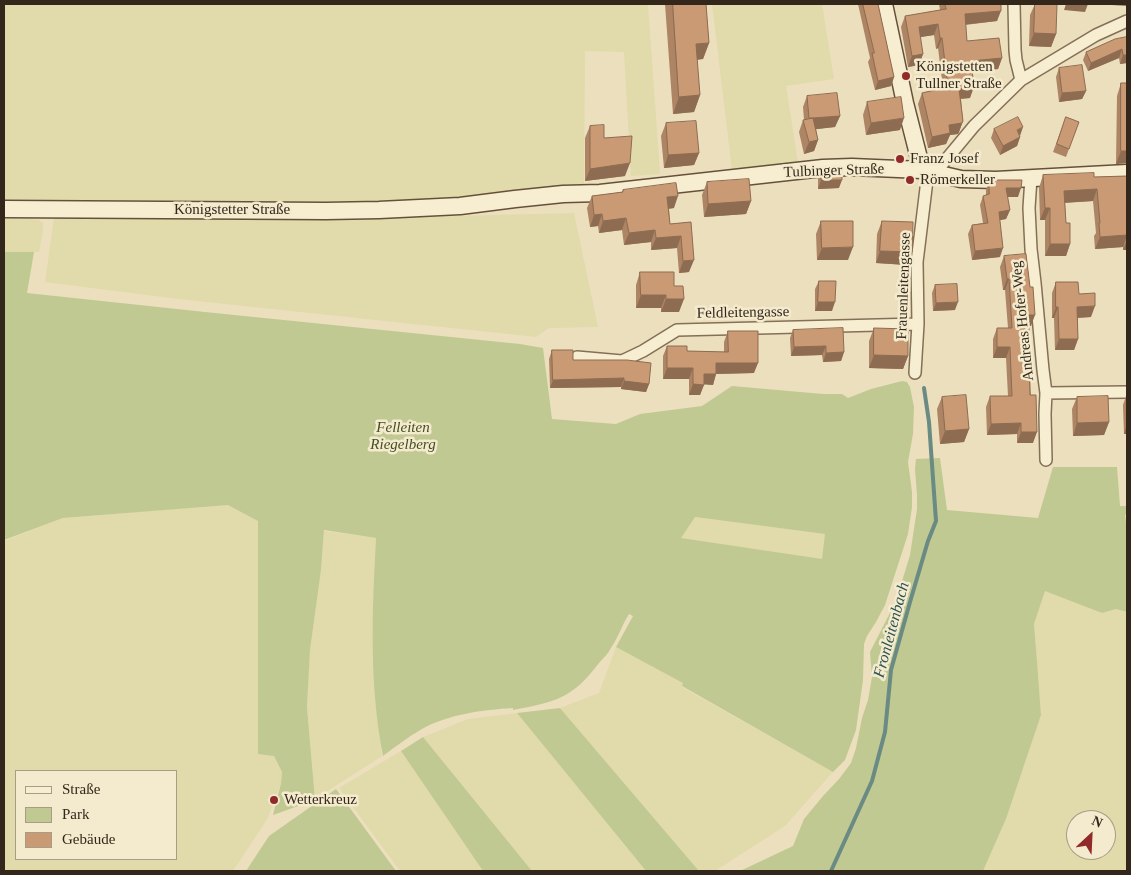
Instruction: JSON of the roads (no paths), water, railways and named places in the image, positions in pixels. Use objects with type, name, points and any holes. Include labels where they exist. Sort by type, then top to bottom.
[{"type":"main road","points":[[884,4],[905,103],[928,172]]},
{"type":"main road","name":"Tulbinger Straße","points":[[600,193],[823,168],[852,167],[928,172],[961,179],[996,180],[1127,173]]},
{"type":"main road","name":"Königstetter Straße","points":[[4,209],[379,210],[460,206],[515,198],[600,193]]},
{"type":"street","points":[[1014,4],[1015,50],[1021,80]]},
{"type":"street","points":[[928,172],[1021,80],[1096,35],[1127,21]]},
{"type":"street","name":"Frauenleitengasse","points":[[915,373],[918,324],[917,262],[928,172]]},
{"type":"street","name":"Andreas Hofer-Weg","points":[[1031,178],[1029,208],[1031,249],[1036,283],[1042,370],[1046,393],[1046,460]]},
{"type":"street","name":"Feldleitengasse","points":[[577,357],[622,361],[643,351],[677,330],[918,324]]},
{"type":"street","points":[[1046,393],[1127,392]]},
{"type":"waterway","name":"Fronleitenbach","points":[[831,871],[872,781],[885,732],[891,670],[928,541],[936,521],[929,422],[924,388]]},
{"type":"place","name":"Königstetten Tullner Straße","points":[[906,76]]},
{"type":"place","name":"Franz Josef","points":[[900,159]]},
{"type":"place","name":"Römerkeller","points":[[910,180]]},
{"type":"place","name":"Wetterkreuz","points":[[274,800]]},
{"type":"park label","name":"Felleiten Riegelberg","points":[[403,436]]}]
